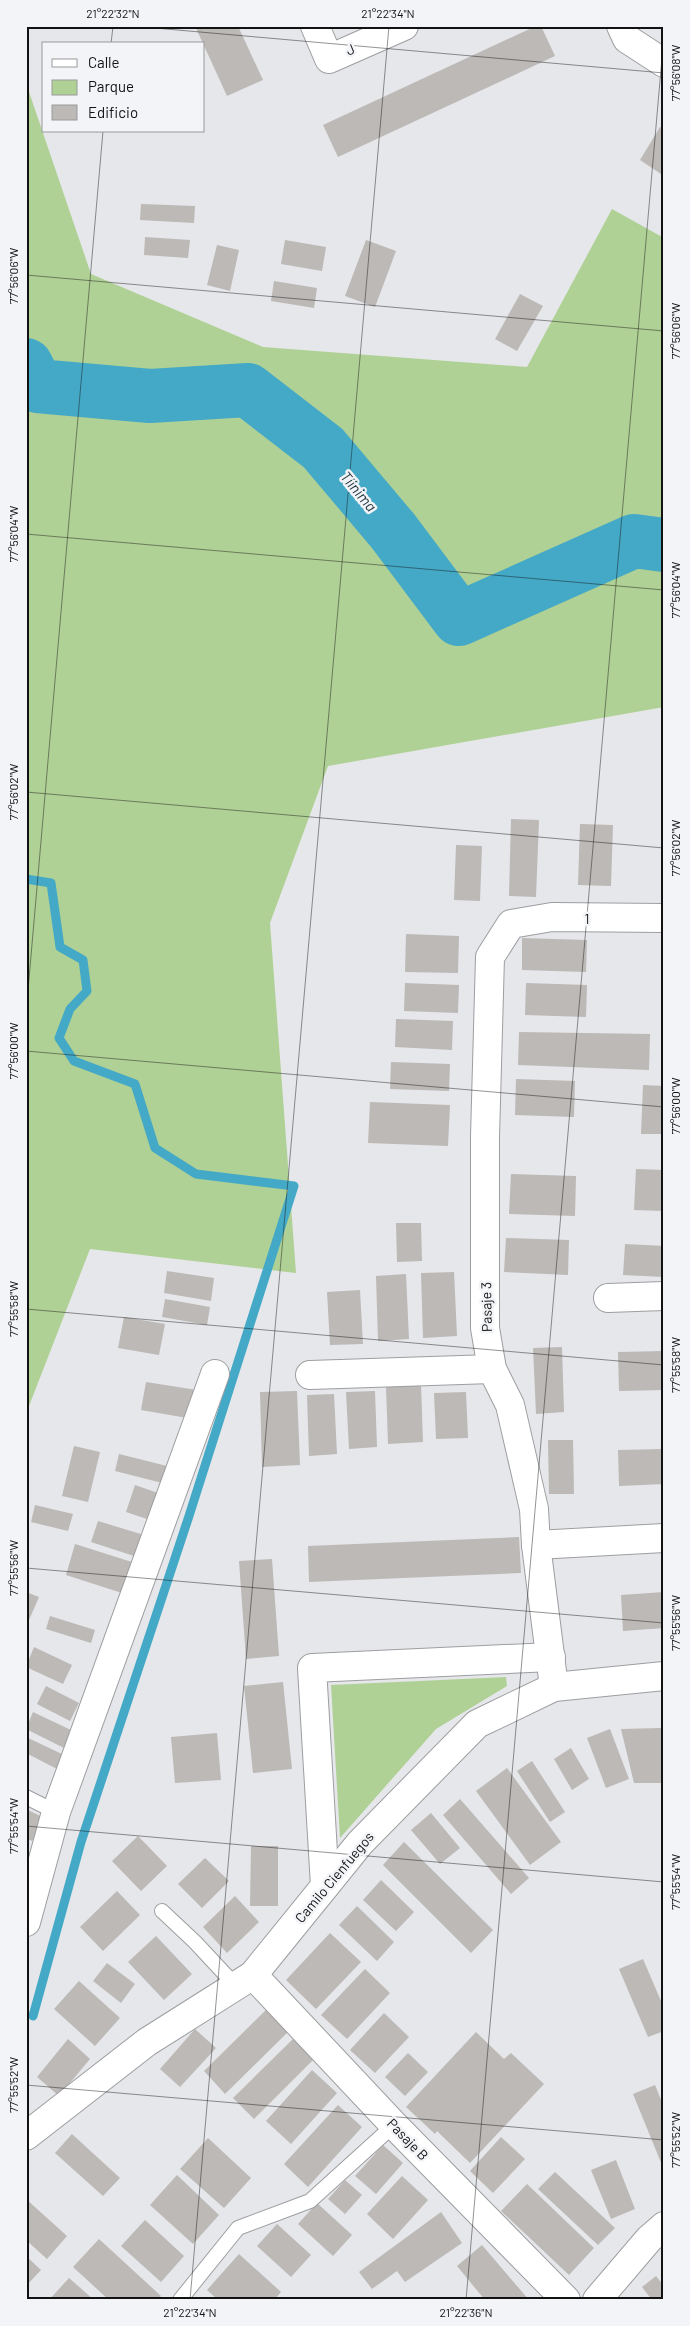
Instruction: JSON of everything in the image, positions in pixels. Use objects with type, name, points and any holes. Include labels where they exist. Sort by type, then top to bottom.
[{"type":"street","name":"J","points":[[314,26],[328,58],[404,26]]},
{"type":"street","points":[[622,26],[627,39],[664,63]]},
{"type":"street","name":"1","points":[[511,924],[552,917],[664,918]]},
{"type":"street","name":"Pasaje 3","points":[[511,924],[490,957],[485,1137],[485,1328],[492,1369],[510,1405],[534,1509],[536,1545],[554,1687]]},
{"type":"street","points":[[608,1298],[664,1296]]},
{"type":"street","points":[[310,1375],[492,1369]]},
{"type":"street","points":[[26,1922],[56,1812],[216,1374]]},
{"type":"street","points":[[536,1545],[664,1538]]},
{"type":"street","points":[[325,1886],[312,1668],[551,1657]]},
{"type":"street","name":"Camilo Cienfuegos","points":[[29,2126],[147,2042],[244,1980],[360,1843],[477,1724],[554,1687],[664,1676]]},
{"type":"street","name":"Pasaje B","points":[[244,1980],[394,2125],[566,2300]]},
{"type":"street","points":[[596,2300],[649,2239],[664,2226]]},
{"type":"lane","points":[[26,1797],[56,1812]]},
{"type":"lane","points":[[162,1911],[195,1942],[244,1980]]},
{"type":"lane","points":[[180,2300],[238,2228],[310,2201],[394,2125]]},
{"type":"green space","points":[[26,83],[91,274],[263,347],[527,367],[612,209],[664,238],[664,707],[328,766],[270,923],[296,1273],[90,1249],[29,1406],[26,1407]]},
{"type":"green space","points":[[506,1677],[507,1686],[436,1729],[340,1838],[331,1685]]},
{"type":"building","points":[[195,26],[238,26],[263,80],[227,96],[205,48],[205,42],[202,42]]},
{"type":"building","points":[[536,26],[541,26],[555,56],[338,157],[323,125]]},
{"type":"building","points":[[660,127],[664,129],[664,176],[640,160]]},
{"type":"building","points":[[141,204],[195,206],[194,223],[140,220]]},
{"type":"building","points":[[145,237],[190,240],[188,258],[144,255]]},
{"type":"building","points":[[285,240],[326,247],[322,271],[281,264]]},
{"type":"building","points":[[366,240],[396,251],[375,307],[345,296]]},
{"type":"building","points":[[217,245],[239,250],[230,291],[207,285]]},
{"type":"building","points":[[274,281],[317,288],[314,308],[271,301]]},
{"type":"building","points":[[520,294],[543,306],[517,351],[495,339]]},
{"type":"building","points":[[511,819],[539,820],[536,897],[509,896]]},
{"type":"building","points":[[580,824],[613,825],[611,886],[578,885]]},
{"type":"building","points":[[456,845],[482,846],[480,901],[454,900]]},
{"type":"building","points":[[406,934],[459,936],[458,973],[405,972]]},
{"type":"building","points":[[522,938],[587,940],[586,972],[522,970]]},
{"type":"building","points":[[405,983],[459,985],[458,1013],[404,1011]]},
{"type":"building","points":[[526,983],[587,985],[586,1017],[525,1015]]},
{"type":"building","points":[[396,1019],[453,1021],[452,1050],[395,1047]]},
{"type":"building","points":[[519,1032],[650,1034],[649,1070],[518,1065]]},
{"type":"building","points":[[391,1062],[450,1064],[449,1091],[390,1089]]},
{"type":"building","points":[[516,1079],[575,1081],[574,1117],[515,1115]]},
{"type":"building","points":[[643,1085],[664,1086],[664,1134],[641,1134]]},
{"type":"building","points":[[370,1102],[450,1105],[448,1146],[368,1143]]},
{"type":"building","points":[[636,1169],[664,1170],[664,1211],[634,1210]]},
{"type":"building","points":[[511,1174],[576,1176],[575,1216],[509,1214]]},
{"type":"building","points":[[396,1223],[421,1223],[422,1261],[397,1262]]},
{"type":"building","points":[[506,1238],[569,1240],[568,1275],[504,1272]]},
{"type":"building","points":[[625,1244],[664,1246],[664,1277],[623,1275]]},
{"type":"building","points":[[167,1271],[214,1278],[211,1301],[164,1293]]},
{"type":"building","points":[[454,1272],[457,1336],[423,1338],[421,1273]]},
{"type":"building","points":[[406,1274],[409,1339],[378,1341],[376,1276]]},
{"type":"building","points":[[360,1290],[363,1344],[330,1345],[327,1292]]},
{"type":"building","points":[[165,1299],[210,1307],[207,1325],[162,1317]]},
{"type":"building","points":[[124,1317],[165,1324],[159,1355],[118,1348]]},
{"type":"building","points":[[562,1347],[564,1412],[536,1414],[533,1348]]},
{"type":"building","points":[[664,1351],[664,1390],[619,1391],[618,1352]]},
{"type":"building","points":[[146,1382],[197,1390],[193,1419],[141,1410]]},
{"type":"building","points":[[421,1385],[423,1442],[388,1444],[386,1386]]},
{"type":"building","points":[[297,1391],[300,1465],[262,1467],[260,1392]]},
{"type":"building","points":[[375,1391],[377,1447],[349,1449],[346,1392]]},
{"type":"building","points":[[466,1392],[468,1438],[436,1439],[434,1393]]},
{"type":"building","points":[[334,1394],[337,1454],[309,1456],[307,1395]]},
{"type":"building","points":[[548,1440],[573,1440],[574,1494],[549,1494]]},
{"type":"building","points":[[74,1446],[100,1452],[88,1502],[62,1496]]},
{"type":"building","points":[[664,1449],[664,1484],[619,1486],[618,1450]]},
{"type":"building","points":[[119,1454],[171,1467],[166,1484],[115,1471]]},
{"type":"building","points":[[135,1485],[158,1493],[150,1520],[126,1512]]},
{"type":"building","points":[[35,1505],[73,1514],[68,1531],[31,1522]]},
{"type":"building","points":[[98,1521],[144,1535],[137,1557],[91,1542]]},
{"type":"building","points":[[519,1537],[521,1573],[309,1582],[308,1546]]},
{"type":"building","points":[[75,1544],[135,1563],[125,1594],[66,1575]]},
{"type":"building","points":[[272,1559],[279,1656],[246,1659],[239,1561]]},
{"type":"building","points":[[26,1592],[39,1597],[26,1627]]},
{"type":"building","points":[[664,1592],[664,1628],[623,1631],[621,1595]]},
{"type":"building","points":[[50,1616],[95,1630],[91,1643],[46,1629]]},
{"type":"building","points":[[34,1647],[72,1665],[63,1684],[26,1667]]},
{"type":"building","points":[[283,1682],[292,1769],[253,1773],[244,1686]]},
{"type":"building","points":[[46,1686],[79,1703],[70,1721],[37,1704]]},
{"type":"building","points":[[33,1712],[73,1731],[64,1748],[26,1729]]},
{"type":"building","points":[[661,1728],[661,1783],[634,1783],[621,1729]]},
{"type":"building","points":[[610,1729],[629,1779],[606,1788],[587,1738]]},
{"type":"building","points":[[217,1733],[221,1780],[175,1783],[171,1737]]},
{"type":"building","points":[[26,1737],[64,1755],[57,1769],[26,1753]]},
{"type":"building","points":[[571,1748],[589,1779],[572,1790],[554,1759]]},
{"type":"building","points":[[532,1761],[565,1812],[550,1822],[517,1771]]},
{"type":"building","points":[[507,1768],[561,1842],[530,1865],[476,1791]]},
{"type":"building","points":[[460,1799],[529,1878],[511,1894],[443,1815]]},
{"type":"building","points":[[26,1809],[44,1818],[32,1841],[26,1838]]},
{"type":"building","points":[[431,1813],[460,1848],[440,1864],[411,1830]]},
{"type":"building","points":[[138,1836],[167,1866],[141,1891],[112,1861]]},
{"type":"building","points":[[404,1842],[493,1930],[471,1953],[383,1865]]},
{"type":"building","points":[[251,1846],[278,1846],[278,1906],[250,1906]]},
{"type":"building","points":[[205,1858],[229,1881],[202,1908],[178,1884]]},
{"type":"building","points":[[381,1880],[414,1912],[396,1931],[363,1900]]},
{"type":"building","points":[[117,1891],[140,1915],[103,1951],[80,1927]]},
{"type":"building","points":[[235,1896],[259,1922],[227,1953],[203,1927]]},
{"type":"building","points":[[357,1906],[394,1942],[377,1961],[339,1925]]},
{"type":"building","points":[[330,1933],[361,1962],[316,2009],[286,1980]]},
{"type":"building","points":[[156,1936],[192,1974],[164,2000],[128,1962]]},
{"type":"building","points":[[643,1959],[664,2008],[664,2031],[648,2037],[619,1969]]},
{"type":"building","points":[[107,1963],[135,1984],[121,2003],[93,1981]]},
{"type":"building","points":[[365,1969],[390,1993],[347,2039],[321,2015]]},
{"type":"building","points":[[79,1981],[120,2018],[95,2046],[54,2009]]},
{"type":"building","points":[[268,2008],[290,2030],[225,2094],[204,2071]]},
{"type":"building","points":[[384,2013],[409,2037],[375,2073],[350,2050]]},
{"type":"building","points":[[195,2029],[216,2048],[180,2087],[160,2069]]},
{"type":"building","points":[[476,2032],[504,2059],[511,2053],[544,2084],[470,2163],[437,2131],[435,2134],[406,2107]]},
{"type":"building","points":[[294,2038],[314,2059],[254,2119],[233,2098]]},
{"type":"building","points":[[68,2039],[90,2059],[59,2096],[37,2077]]},
{"type":"building","points":[[408,2053],[428,2072],[405,2096],[385,2077]]},
{"type":"building","points":[[312,2070],[337,2093],[291,2144],[266,2121]]},
{"type":"building","points":[[655,2085],[664,2107],[662,2165],[633,2094]]},
{"type":"building","points":[[338,2105],[362,2127],[308,2187],[284,2164]]},
{"type":"building","points":[[72,2134],[120,2178],[103,2196],[55,2153]]},
{"type":"building","points":[[501,2137],[525,2159],[493,2193],[470,2171]]},
{"type":"building","points":[[208,2138],[251,2178],[224,2208],[180,2169]]},
{"type":"building","points":[[383,2145],[403,2163],[376,2194],[355,2176]]},
{"type":"building","points":[[616,2160],[635,2209],[611,2219],[591,2170]]},
{"type":"building","points":[[555,2172],[615,2228],[598,2245],[538,2189]]},
{"type":"building","points":[[177,2175],[219,2215],[193,2244],[150,2205]]},
{"type":"building","points":[[402,2176],[428,2200],[393,2239],[367,2214]]},
{"type":"building","points":[[345,2180],[362,2195],[345,2214],[328,2199]]},
{"type":"building","points":[[527,2184],[594,2248],[569,2275],[501,2211]]},
{"type":"building","points":[[26,2199],[67,2236],[47,2259],[26,2240]]},
{"type":"building","points":[[317,2203],[352,2235],[333,2256],[298,2224]]},
{"type":"building","points":[[441,2212],[462,2243],[405,2282],[397,2271],[372,2289],[359,2272]]},
{"type":"building","points":[[145,2220],[184,2256],[161,2282],[121,2246]]},
{"type":"building","points":[[277,2224],[311,2255],[291,2277],[257,2246]]},
{"type":"building","points":[[99,2239],[161,2296],[157,2300],[109,2300],[73,2267]]},
{"type":"building","points":[[482,2245],[529,2300],[485,2300],[457,2266]]},
{"type":"building","points":[[239,2254],[281,2292],[274,2300],[218,2300],[207,2290]]},
{"type":"building","points":[[26,2256],[41,2270],[26,2286]]},
{"type":"building","points":[[656,2276],[664,2286],[664,2300],[652,2300],[642,2287]]},
{"type":"building","points":[[69,2278],[94,2300],[49,2300]]},
{"type":"waterway","name":"Tíinima","points":[[26,365],[37,386],[150,396],[248,390],[323,448],[393,531],[459,619],[634,541],[664,545]]},
{"type":"waterway","points":[[26,879],[51,883],[60,947],[83,960],[87,991],[70,1009],[59,1038],[74,1061],[135,1084],[155,1148],[196,1174],[294,1186],[189,1516],[81,1842],[33,2016]]}]
